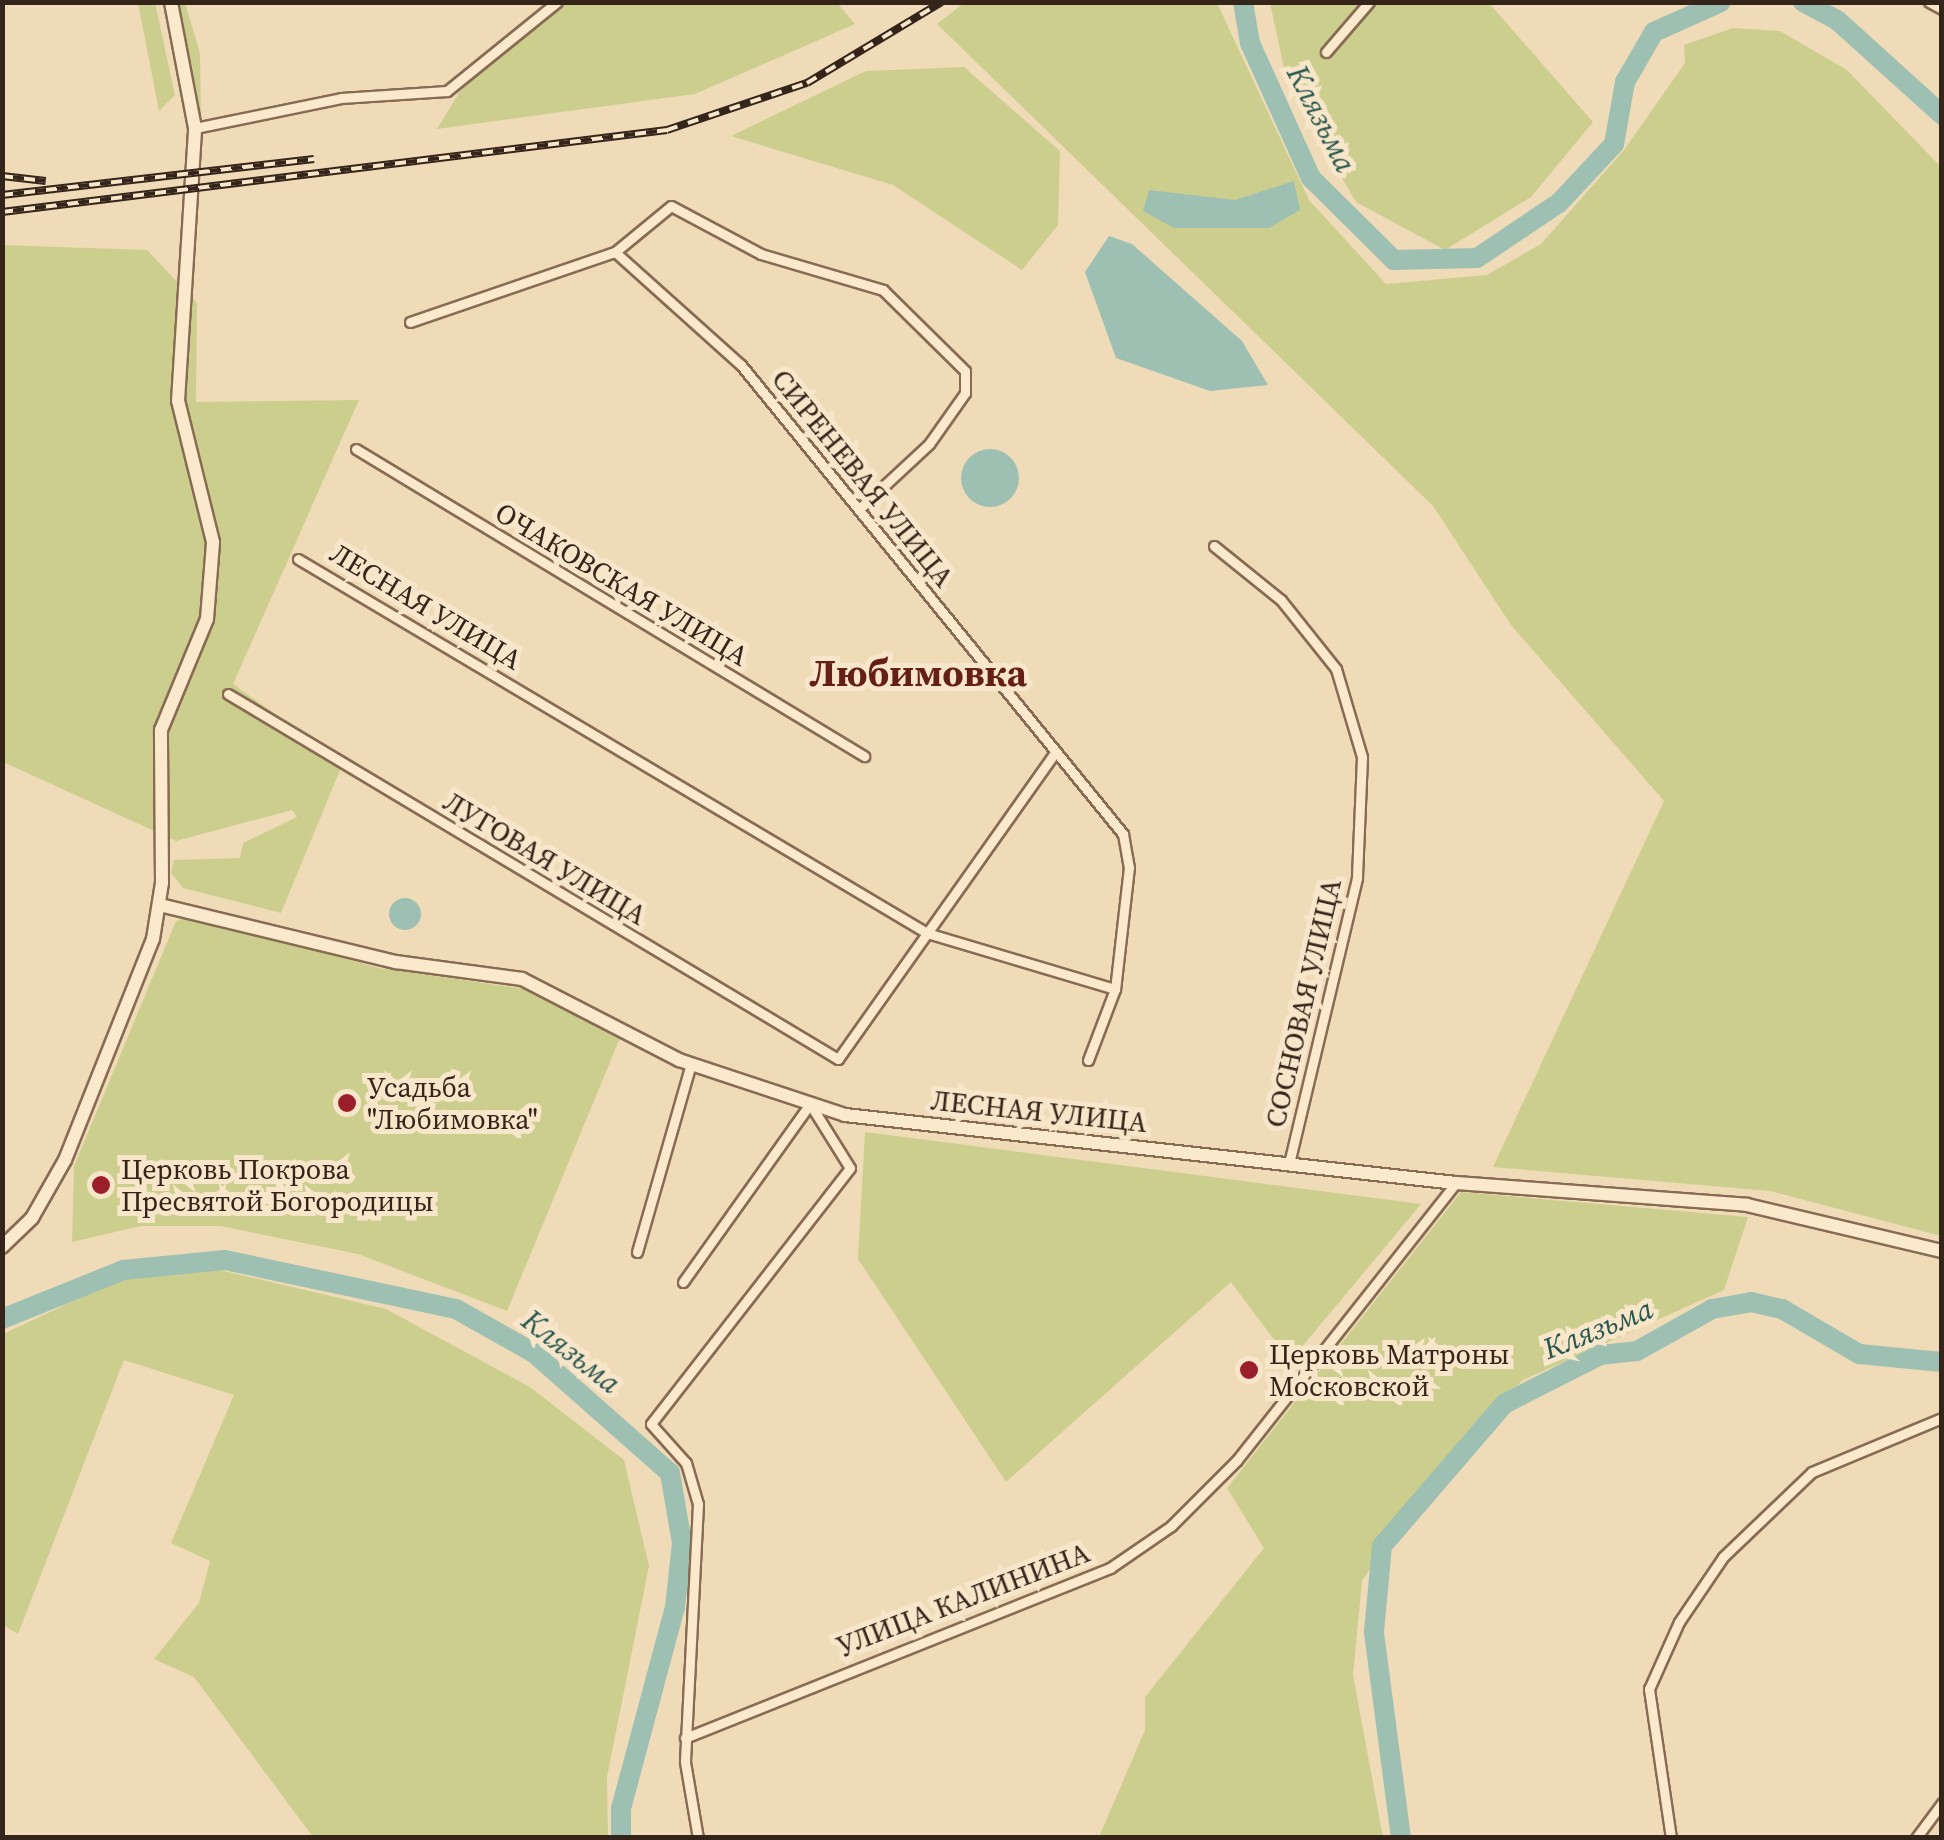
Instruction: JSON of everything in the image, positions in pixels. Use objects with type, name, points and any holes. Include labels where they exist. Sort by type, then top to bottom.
[{"type":"street","points":[[2,1246],[32,1218],[65,1160],[160,905],[161,730],[207,618],[214,542],[178,401],[196,161],[195,128],[170,2]]},
{"type":"street","points":[[195,128],[341,98],[447,91],[556,2]]},
{"type":"street","points":[[1326,52],[1369,2]]},
{"type":"street","points":[[1929,2],[1942,9]]},
{"type":"street","points":[[410,322],[615,252],[671,206],[761,254],[884,290],[965,371],[964,393],[929,444],[859,509]]},
{"type":"street","name":"СИРЕНЕВАЯ УЛИЦА","points":[[615,252],[741,365],[1124,834],[1130,868],[1115,989],[1088,1060]]},
{"type":"street","name":"ОЧАКОВСКАЯ УЛИЦА","points":[[356,449],[864,756]]},
{"type":"street","name":"СОСНОВАЯ УЛИЦА","points":[[1214,546],[1281,600],[1336,669],[1362,757],[1357,878],[1289,1164]]},
{"type":"street","name":"ЛЕСНАЯ УЛИЦА","points":[[298,559],[927,934],[1115,989]]},
{"type":"street","name":"ЛУГОВАЯ УЛИЦА","points":[[228,694],[838,1060],[927,934]]},
{"type":"street","points":[[927,934],[1056,751]]},
{"type":"street","name":"ЛЕСНАЯ УЛИЦА","points":[[160,905],[396,962],[522,979],[691,1064],[845,1115],[1456,1183],[1748,1205],[1942,1251]]},
{"type":"street","points":[[637,1252],[691,1064]]},
{"type":"street","points":[[683,1282],[810,1104],[850,1168],[650,1424],[686,1463],[698,1504],[686,1738],[698,1838]]},
{"type":"street","name":"УЛИЦА КАЛИНИНА","points":[[686,1738],[988,1610],[1110,1568],[1171,1526],[1238,1460],[1456,1183]]},
{"type":"street","points":[[1671,1838],[1650,1689],[1680,1622],[1723,1557],[1812,1472],[1942,1418]]},
{"type":"street","points":[[1916,1838],[1942,1803]]},
{"type":"green space","points":[[138,3],[155,3],[175,95],[159,111]]},
{"type":"green space","points":[[174,3],[185,3],[200,53],[201,122]]},
{"type":"green space","points":[[546,3],[837,3],[855,24],[695,94],[437,129],[479,60]]},
{"type":"green space","points":[[964,3],[1217,3],[1309,200],[1386,284],[1487,275],[1541,244],[1624,150],[1685,63],[1684,45],[1733,28],[1780,31],[1847,70],[1942,168],[1941,1236],[1770,1191],[1493,1167],[1664,801],[1511,625],[1433,506],[937,24]]},
{"type":"green space","points":[[1270,3],[1489,3],[1593,122],[1531,197],[1445,250],[1356,202],[1288,87]]},
{"type":"green space","points":[[964,67],[1060,151],[1058,225],[1022,270],[893,185],[731,136],[866,71]]},
{"type":"green space","points":[[3,245],[147,250],[197,303],[196,402],[359,400],[233,684],[343,763],[281,913],[183,888],[171,873],[174,860],[240,858],[243,843],[297,817],[292,810],[176,841],[3,762]]},
{"type":"green space","name":"Усадьба \"Любимовка\"","points":[[194,915],[379,968],[526,989],[620,1038],[507,1311],[358,1254],[220,1226],[141,1226],[72,1242],[74,1166],[176,921]]},
{"type":"green space","points":[[865,1132],[1421,1204],[1290,1361],[1231,1282],[1006,1482],[858,1259]]},
{"type":"green space","points":[[1461,1192],[1748,1217],[1724,1290],[1523,1380],[1451,1451],[1362,1581],[1353,1675],[1383,1837],[1099,1837],[1145,1730],[1145,1697],[1264,1548],[1227,1488]]},
{"type":"green space","points":[[211,1268],[386,1309],[530,1387],[624,1460],[649,1566],[607,1777],[608,1837],[313,1837],[194,1677],[154,1659],[199,1603],[210,1561],[171,1543],[234,1395],[124,1360],[18,1634],[3,1625],[3,1334],[129,1275]]},
{"type":"shaded area","points":[[1294,181],[1300,210],[1269,228],[1174,228],[1143,211],[1149,190],[1235,200]]},
{"type":"shaded area","points":[[1109,236],[1132,244],[1242,341],[1268,385],[1210,391],[1116,358],[1085,272]]},
{"type":"shaded area","points":[[990,449],[1010,458],[1019,478],[1010,498],[990,507],[970,498],[961,478],[970,458]]},
{"type":"shaded area","points":[[405,898],[417,902],[421,914],[417,926],[405,930],[393,926],[389,914],[393,902]]},
{"type":"waterway","name":"Клязьма","points":[[1243,2],[1250,43],[1311,178],[1394,260],[1477,258],[1559,203],[1614,144],[1625,82],[1654,32],[1721,2]]},
{"type":"waterway","name":"Клязьма","points":[[1803,2],[1837,20],[1942,115]]},
{"type":"waterway","name":"Клязьма","points":[[2,1319],[123,1270],[225,1260],[456,1309],[534,1353],[670,1473],[682,1543],[675,1607],[621,1808],[621,1838]]},
{"type":"waterway","name":"Клязьма","points":[[1401,1838],[1374,1632],[1382,1546],[1504,1404],[1600,1355],[1637,1351],[1712,1309],[1751,1302],[1782,1309],[1859,1354],[1942,1362]]},
{"type":"railway","points":[[2,212],[667,130],[807,83],[942,2]]},
{"type":"railway","points":[[2,195],[314,159]]},
{"type":"railway","points":[[2,176],[46,181]]},
{"type":"place","name":"Усадьба \"Любимовка\"","points":[[347,1103]]},
{"type":"place","name":"Церковь Покрова Пресвятой Богородицы","points":[[101,1185]]},
{"type":"place","name":"Церковь Матроны Московской","points":[[1249,1370]]},
{"type":"district","name":"Любимовка","points":[[918,674]]}]
